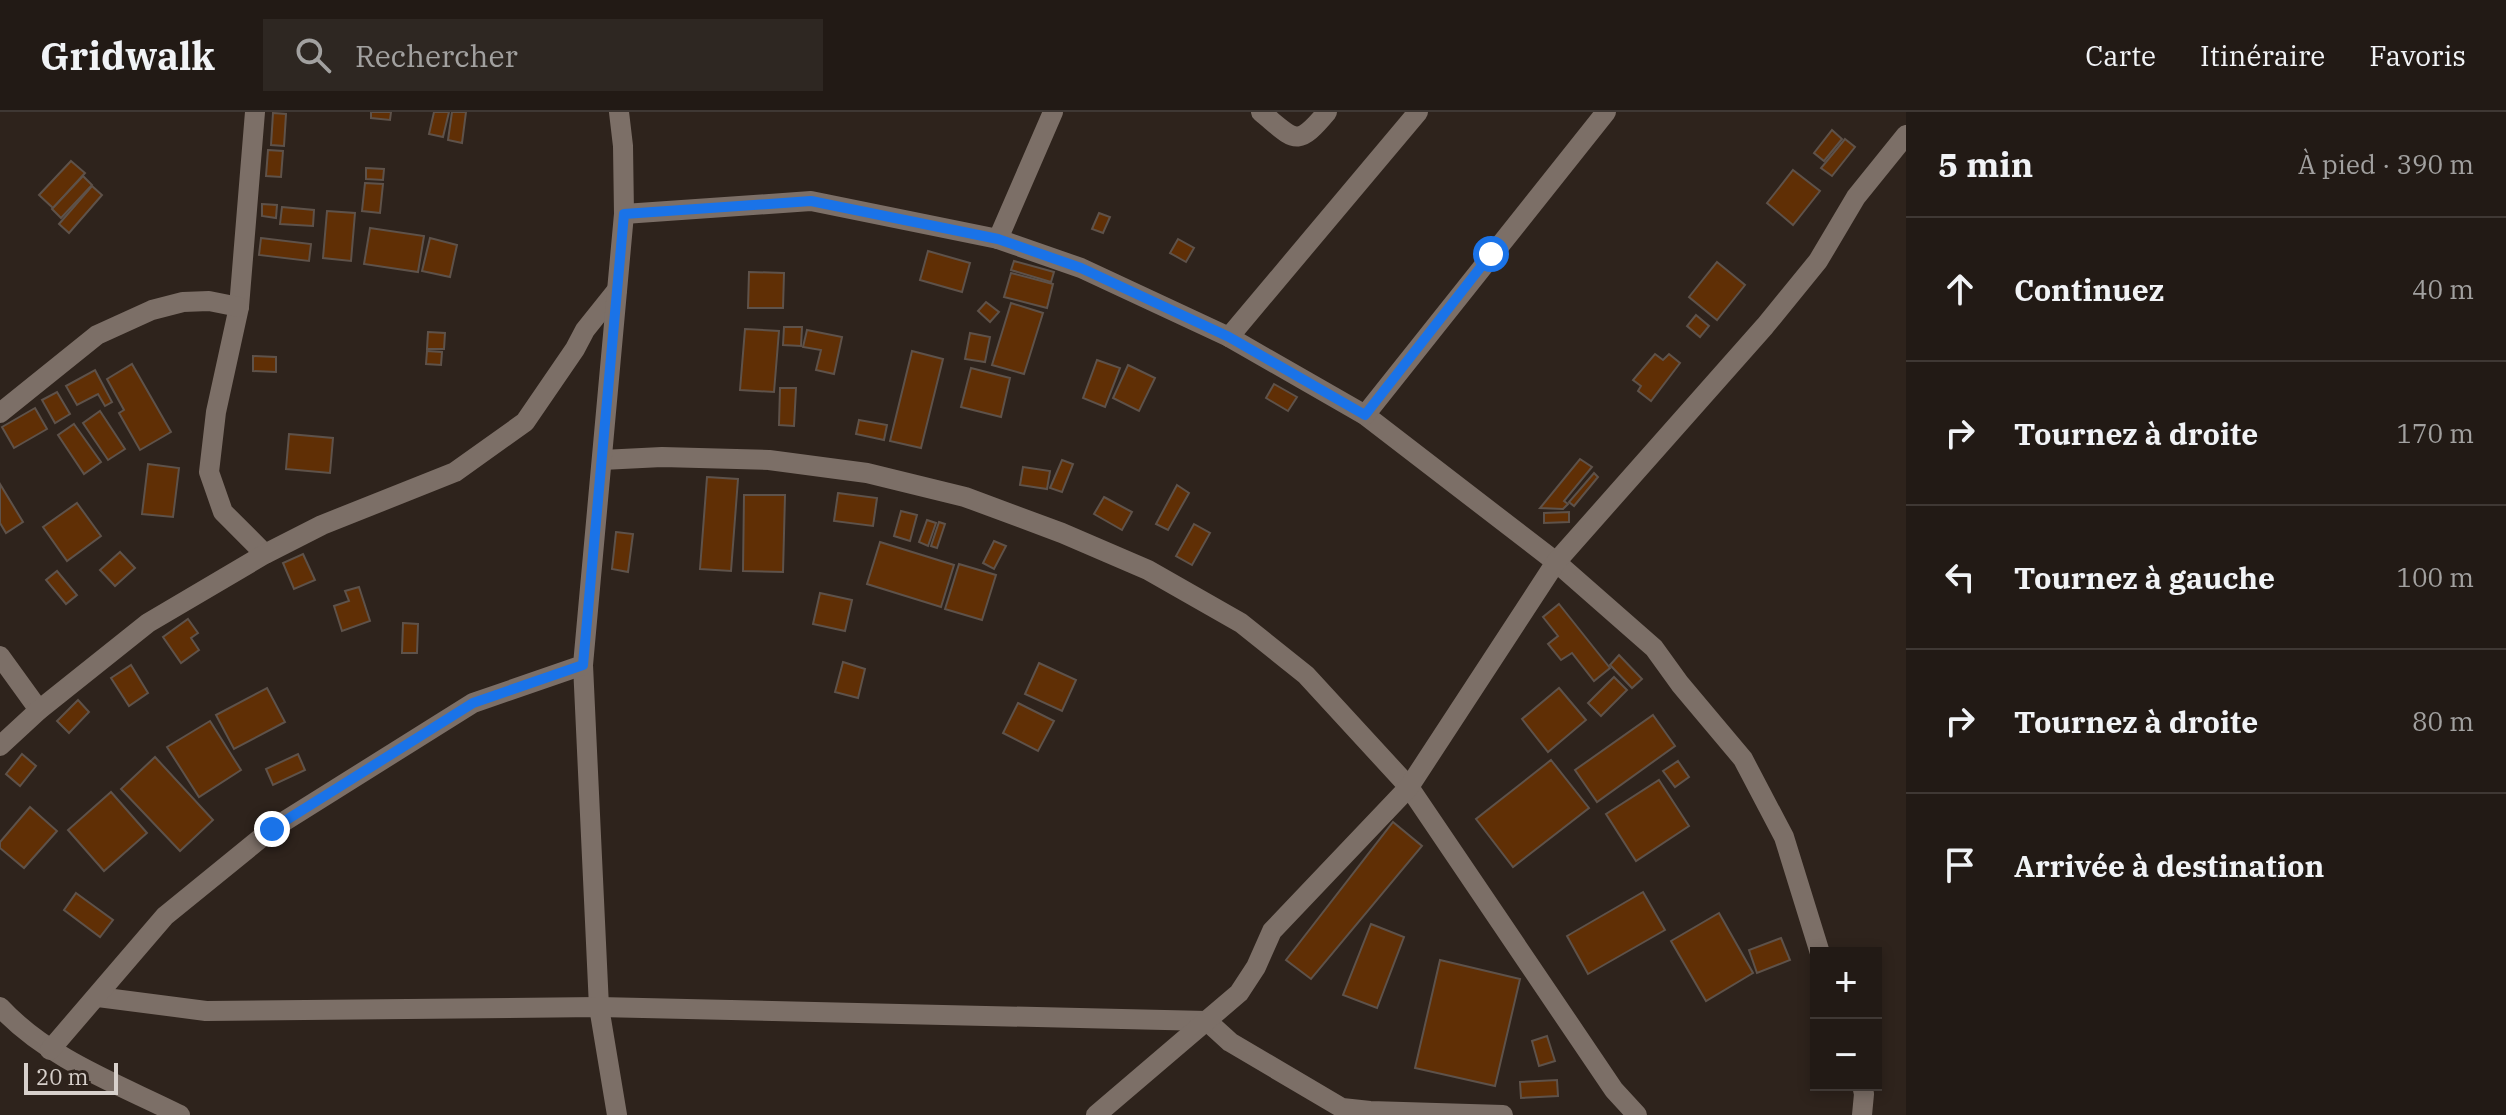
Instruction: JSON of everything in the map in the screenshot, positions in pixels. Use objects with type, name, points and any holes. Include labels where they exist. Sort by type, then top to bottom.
[{"type":"street","points":[[255,112],[239,307],[216,412],[209,472],[223,512],[265,554]]},
{"type":"street","points":[[617,1115],[599,1007],[583,665],[624,214],[619,112]]},
{"type":"street","points":[[998,239],[1053,112]]},
{"type":"street","points":[[1261,112],[1288,134],[1300,137],[1309,134],[1327,112]]},
{"type":"street","points":[[1229,337],[1418,112]]},
{"type":"street","points":[[1365,415],[1606,112]]},
{"type":"street","points":[[1096,1115],[1239,993],[1256,967],[1272,931],[1409,787],[1556,562],[1765,326],[1818,261],[1856,197],[1906,135]]},
{"type":"street","points":[[624,214],[811,201],[998,239],[1081,268],[1229,337],[1365,415],[1556,562],[1654,648],[1743,759],[1784,837],[1818,947]]},
{"type":"street","points":[[0,746],[39,710],[148,623],[265,554],[322,525],[455,472],[525,422],[585,330],[617,290]]},
{"type":"street","points":[[0,413],[77,349],[111,328],[152,310],[183,302],[209,301],[239,307]]},
{"type":"street","points":[[602,460],[662,457],[769,460],[867,473],[965,497],[1062,533],[1148,570],[1241,623],[1306,675],[1409,787],[1614,1090],[1637,1115]]},
{"type":"street","points":[[0,656],[39,710]]},
{"type":"street","points":[[50,1050],[165,916],[272,829],[473,703],[583,665]]},
{"type":"street","points":[[98,997],[206,1011],[599,1007],[1207,1021],[1230,1042],[1342,1108],[1503,1115]]},
{"type":"street","points":[[0,1007],[9,1026],[180,1115]]},
{"type":"street","points":[[1862,1115],[1863,1091]]},
{"type":"building","points":[[371,112],[391,112],[390,120],[371,118]]},
{"type":"building","points":[[434,112],[449,112],[443,137],[429,134]]},
{"type":"building","points":[[452,112],[466,112],[462,143],[448,140]]},
{"type":"building","points":[[273,113],[286,114],[284,146],[271,145]]},
{"type":"building","points":[[1832,130],[1842,139],[1824,161],[1814,153]]},
{"type":"building","points":[[1845,139],[1855,147],[1832,176],[1821,168]]},
{"type":"building","points":[[268,150],[283,151],[281,177],[266,176]]},
{"type":"building","points":[[71,161],[85,173],[53,208],[39,195]]},
{"type":"building","points":[[366,168],[384,169],[383,180],[366,179]]},
{"type":"building","points":[[1793,170],[1820,191],[1793,225],[1767,203]]},
{"type":"building","points":[[83,176],[92,185],[61,218],[52,209]]},
{"type":"building","points":[[365,183],[383,184],[380,213],[362,211]]},
{"type":"building","points":[[92,186],[102,195],[69,233],[59,224]]},
{"type":"building","points":[[262,204],[277,205],[276,218],[262,216]]},
{"type":"building","points":[[282,207],[314,210],[313,226],[280,224]]},
{"type":"building","points":[[327,211],[355,213],[351,261],[323,258]]},
{"type":"building","points":[[1099,213],[1110,217],[1103,233],[1092,229]]},
{"type":"building","points":[[370,228],[424,236],[418,272],[364,264]]},
{"type":"building","points":[[261,238],[311,244],[309,261],[259,255]]},
{"type":"building","points":[[430,238],[457,245],[450,277],[422,271]]},
{"type":"building","points":[[1178,239],[1194,248],[1186,262],[1170,253]]},
{"type":"building","points":[[928,251],[970,263],[962,292],[920,280]]},
{"type":"building","points":[[1014,261],[1054,272],[1051,282],[1011,270]]},
{"type":"building","points":[[1717,262],[1745,285],[1717,320],[1689,297]]},
{"type":"building","points":[[749,272],[784,273],[783,308],[748,308]]},
{"type":"building","points":[[1011,273],[1053,284],[1047,308],[1004,297]]},
{"type":"building","points":[[986,302],[999,312],[990,322],[978,311]]},
{"type":"building","points":[[1011,303],[1043,313],[1024,374],[992,365]]},
{"type":"building","points":[[1696,315],[1709,326],[1700,337],[1687,326]]},
{"type":"building","points":[[784,327],[802,327],[801,346],[783,345]]},
{"type":"building","points":[[745,329],[779,331],[774,392],[740,390]]},
{"type":"building","points":[[807,330],[842,337],[834,374],[816,370],[821,350],[803,347]]},
{"type":"building","points":[[428,332],[445,333],[444,349],[427,349]]},
{"type":"building","points":[[970,333],[990,337],[985,362],[965,359]]},
{"type":"building","points":[[427,351],[442,352],[441,365],[426,364]]},
{"type":"building","points":[[912,351],[943,359],[921,448],[890,441]]},
{"type":"building","points":[[1655,354],[1663,360],[1669,354],[1680,363],[1651,401],[1638,391],[1641,386],[1633,380]]},
{"type":"building","points":[[253,356],[276,357],[276,372],[253,371]]},
{"type":"building","points":[[1097,360],[1120,368],[1105,407],[1083,398]]},
{"type":"building","points":[[132,364],[171,432],[140,450],[119,413],[124,410],[107,379]]},
{"type":"building","points":[[1128,365],[1155,378],[1139,411],[1113,398]]},
{"type":"building","points":[[971,368],[1010,378],[1001,417],[961,407]]},
{"type":"building","points":[[95,370],[112,402],[105,406],[98,394],[77,405],[66,386]]},
{"type":"building","points":[[1274,384],[1297,397],[1288,411],[1266,398]]},
{"type":"building","points":[[780,388],[796,388],[794,426],[779,425]]},
{"type":"building","points":[[57,392],[70,414],[55,423],[42,400]]},
{"type":"building","points":[[35,408],[47,429],[14,448],[2,427]]},
{"type":"building","points":[[100,411],[125,449],[108,460],[83,423]]},
{"type":"building","points":[[859,420],[887,425],[884,440],[856,434]]},
{"type":"building","points":[[74,424],[101,462],[84,474],[58,435]]},
{"type":"building","points":[[289,434],[333,438],[330,473],[286,469]]},
{"type":"building","points":[[1580,459],[1592,467],[1564,501],[1568,504],[1563,509],[1540,508]]},
{"type":"building","points":[[1062,460],[1073,464],[1062,492],[1050,488]]},
{"type":"building","points":[[148,464],[179,468],[173,517],[142,514]]},
{"type":"building","points":[[1023,467],[1050,471],[1047,489],[1020,485]]},
{"type":"building","points":[[1594,473],[1598,477],[1574,506],[1569,502]]},
{"type":"building","points":[[707,477],[738,479],[731,571],[700,569]]},
{"type":"building","points":[[0,484],[23,522],[6,533],[0,523]]},
{"type":"building","points":[[1177,485],[1189,493],[1168,530],[1156,524]]},
{"type":"building","points":[[838,493],[877,498],[873,526],[834,521]]},
{"type":"building","points":[[744,495],[785,495],[783,572],[743,571]]},
{"type":"building","points":[[1104,497],[1132,512],[1122,530],[1094,514]]},
{"type":"building","points":[[77,503],[101,536],[67,561],[43,527]]},
{"type":"building","points":[[901,511],[917,515],[910,541],[894,536]]},
{"type":"building","points":[[1569,512],[1569,522],[1544,523],[1544,513]]},
{"type":"building","points":[[927,520],[936,523],[928,546],[919,542]]},
{"type":"building","points":[[939,522],[945,524],[937,548],[931,546]]},
{"type":"building","points":[[1194,524],[1210,533],[1192,565],[1176,556]]},
{"type":"building","points":[[616,532],[633,534],[628,572],[612,569]]},
{"type":"building","points":[[994,541],[1006,546],[994,569],[983,563]]},
{"type":"building","points":[[880,542],[954,565],[941,607],[867,584]]},
{"type":"building","points":[[120,552],[135,568],[115,586],[100,570]]},
{"type":"building","points":[[303,554],[315,580],[294,589],[283,563]]},
{"type":"building","points":[[959,564],[996,575],[982,620],[945,609]]},
{"type":"building","points":[[57,571],[77,595],[66,604],[46,580]]},
{"type":"building","points":[[359,587],[370,621],[342,631],[334,606],[349,601],[345,591]]},
{"type":"building","points":[[820,593],[852,600],[845,631],[813,624]]},
{"type":"building","points":[[1559,604],[1610,668],[1594,681],[1572,653],[1561,660],[1548,644],[1558,636],[1543,617]]},
{"type":"building","points":[[188,619],[198,633],[191,638],[199,650],[181,663],[163,637]]},
{"type":"building","points":[[403,623],[418,624],[417,653],[402,653]]},
{"type":"building","points":[[1619,655],[1642,679],[1632,688],[1610,665]]},
{"type":"building","points":[[843,662],[865,669],[858,698],[835,692]]},
{"type":"building","points":[[1039,663],[1076,680],[1062,711],[1025,694]]},
{"type":"building","points":[[131,665],[148,693],[129,706],[111,678]]},
{"type":"building","points":[[1614,677],[1627,690],[1601,716],[1588,703]]},
{"type":"building","points":[[267,688],[285,722],[234,749],[216,715]]},
{"type":"building","points":[[1559,688],[1586,720],[1548,752],[1522,719]]},
{"type":"building","points":[[78,700],[89,712],[69,733],[57,721]]},
{"type":"building","points":[[1018,703],[1054,721],[1038,751],[1003,733]]},
{"type":"building","points":[[1653,715],[1675,746],[1597,802],[1575,770]]},
{"type":"building","points":[[210,721],[241,770],[199,797],[167,747]]},
{"type":"building","points":[[22,754],[36,766],[20,786],[6,774]]},
{"type":"building","points":[[298,754],[305,770],[273,785],[266,769]]},
{"type":"building","points":[[155,757],[213,820],[180,851],[121,789]]},
{"type":"building","points":[[1551,760],[1589,808],[1513,867],[1476,819]]},
{"type":"building","points":[[1678,761],[1689,777],[1675,787],[1663,771]]},
{"type":"building","points":[[1659,780],[1689,826],[1636,861],[1606,814]]},
{"type":"building","points":[[111,792],[147,833],[104,871],[68,830]]},
{"type":"building","points":[[30,807],[57,831],[24,868],[0,848],[0,842]]},
{"type":"building","points":[[1393,822],[1422,846],[1311,979],[1286,960]]},
{"type":"building","points":[[1643,892],[1665,930],[1588,974],[1567,936]]},
{"type":"building","points":[[76,893],[113,920],[100,937],[64,910]]},
{"type":"building","points":[[1719,913],[1753,973],[1706,1001],[1671,941]]},
{"type":"building","points":[[1371,924],[1404,937],[1377,1008],[1343,995]]},
{"type":"building","points":[[1781,938],[1790,960],[1757,973],[1749,950]]},
{"type":"building","points":[[1440,960],[1520,979],[1495,1086],[1415,1068]]},
{"type":"building","points":[[1547,1036],[1555,1061],[1539,1066],[1532,1041]]},
{"type":"building","points":[[1557,1080],[1558,1096],[1521,1098],[1520,1082]]},
{"type":"route","points":[[272,829],[473,703],[583,665],[624,214],[811,201],[998,239],[1081,268],[1229,337],[1365,415],[1491,254]]}]
